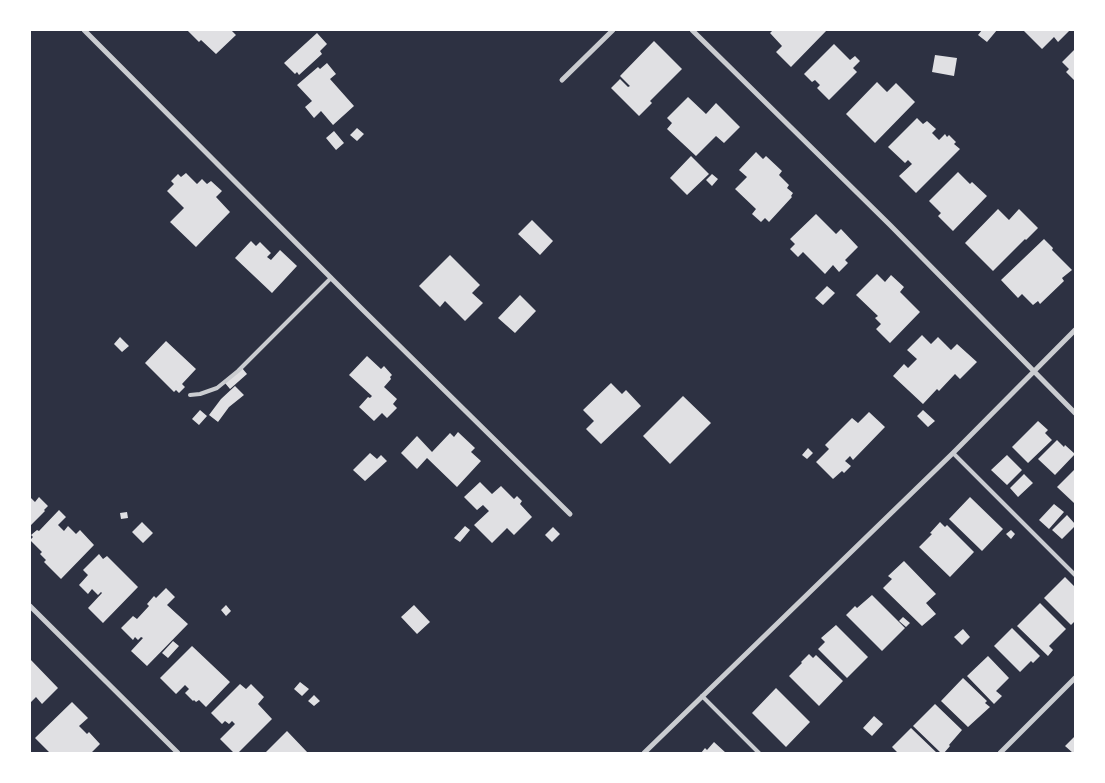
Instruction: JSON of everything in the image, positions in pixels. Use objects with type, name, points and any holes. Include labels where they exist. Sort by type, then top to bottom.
[{"type":"street","points":[[84,30],[570,514]]},
{"type":"street","points":[[562,80],[613,30]]},
{"type":"street","points":[[692,30],[890,225],[1075,413]]},
{"type":"street","points":[[644,753],[953,453],[1075,330]]},
{"type":"street","points":[[30,606],[178,753]]},
{"type":"street","points":[[1000,753],[1075,678]]},
{"type":"lane","points":[[190,395],[200,394],[217,388],[238,371],[331,278]]},
{"type":"lane","points":[[953,453],[1075,576]]},
{"type":"lane","points":[[702,696],[759,753]]},
{"type":"building","points":[[187,30],[231,30],[236,35],[216,54],[201,40],[199,42]]},
{"type":"building","points":[[773,30],[827,30],[791,67],[776,52],[782,46],[770,33]]},
{"type":"building","points":[[982,30],[997,30],[987,42],[978,35]]},
{"type":"building","points":[[1023,30],[1070,30],[1058,42],[1054,37],[1042,49]]},
{"type":"building","points":[[317,33],[327,44],[320,51],[322,54],[299,75],[297,72],[295,74],[284,63]]},
{"type":"building","points":[[654,41],[682,69],[650,101],[652,103],[639,116],[611,88],[620,79],[628,87],[630,86],[620,76]]},
{"type":"building","points":[[834,44],[850,60],[855,56],[860,61],[853,68],[857,72],[829,100],[817,88],[820,85],[815,80],[812,82],[804,74]]},
{"type":"building","points":[[1075,49],[1075,81],[1066,72],[1069,69],[1062,62]]},
{"type":"building","points":[[935,55],[957,58],[954,76],[932,72]]},
{"type":"building","points":[[327,63],[336,74],[330,79],[354,106],[333,125],[321,111],[314,118],[305,107],[312,101],[297,85],[318,67],[320,69]]},
{"type":"building","points":[[877,82],[887,92],[896,83],[915,102],[875,143],[846,114]]},
{"type":"building","points":[[688,97],[706,114],[716,103],[740,127],[724,143],[716,136],[696,156],[667,129],[672,123],[667,118]]},
{"type":"building","points":[[917,118],[923,124],[927,121],[936,129],[932,133],[939,140],[945,134],[947,137],[949,135],[956,142],[954,144],[960,149],[916,193],[899,176],[912,164],[908,160],[905,163],[888,147]]},
{"type":"building","points":[[357,128],[364,134],[357,141],[350,135]]},
{"type":"building","points":[[334,131],[344,143],[336,150],[326,138]]},
{"type":"building","points":[[756,152],[763,159],[766,156],[782,171],[779,175],[789,185],[787,188],[793,193],[792,197],[769,222],[765,218],[761,222],[752,214],[756,209],[735,189],[747,177],[739,170]]},
{"type":"building","points":[[691,156],[709,174],[687,195],[670,178]]},
{"type":"building","points":[[958,172],[970,184],[972,182],[987,196],[953,231],[938,216],[941,213],[929,201]]},
{"type":"building","points":[[186,173],[197,184],[202,179],[207,184],[211,181],[222,191],[216,197],[230,212],[196,247],[170,222],[184,208],[167,191],[174,184],[171,181],[178,174],[181,177]]},
{"type":"building","points":[[712,174],[718,179],[712,186],[706,180]]},
{"type":"building","points":[[998,209],[1009,220],[1019,209],[1038,228],[993,271],[965,243]]},
{"type":"building","points":[[816,214],[836,234],[841,229],[858,247],[845,260],[848,263],[839,272],[833,265],[825,274],[803,252],[798,257],[790,249],[795,244],[790,239]]},
{"type":"building","points":[[532,220],[553,241],[540,255],[518,234]]},
{"type":"building","points":[[1044,239],[1072,270],[1062,278],[1064,281],[1040,304],[1038,301],[1033,305],[1022,294],[1018,298],[1001,280]]},
{"type":"building","points":[[251,241],[256,246],[260,242],[271,253],[267,257],[271,260],[280,250],[297,266],[272,293],[235,258]]},
{"type":"building","points":[[450,255],[480,285],[472,293],[483,303],[465,321],[445,301],[440,307],[419,286]]},
{"type":"building","points":[[877,274],[885,282],[891,275],[904,287],[900,292],[920,312],[890,343],[876,329],[881,324],[875,318],[878,316],[856,295]]},
{"type":"building","points":[[827,286],[835,293],[823,305],[815,298]]},
{"type":"building","points":[[520,295],[536,311],[515,333],[498,318]]},
{"type":"building","points":[[922,335],[931,344],[938,337],[951,350],[957,344],[977,362],[960,379],[955,374],[923,404],[893,376],[904,364],[908,368],[917,359],[907,350]]},
{"type":"building","points":[[120,337],[129,346],[122,352],[114,344]]},
{"type":"building","points":[[166,341],[196,369],[182,384],[185,387],[179,393],[176,390],[174,392],[145,363]]},
{"type":"building","points":[[367,356],[381,369],[384,366],[392,375],[384,387],[397,399],[393,404],[397,408],[387,418],[382,413],[374,421],[359,407],[368,397],[372,396],[349,375]]},
{"type":"building","points":[[242,368],[247,374],[230,389],[225,383]]},
{"type":"building","points":[[611,383],[622,394],[626,390],[641,406],[601,444],[586,429],[594,421],[583,410]]},
{"type":"building","points":[[235,386],[244,395],[229,407],[218,422],[209,415],[221,399]]},
{"type":"building","points":[[683,396],[711,423],[670,464],[643,436]]},
{"type":"building","points":[[200,410],[207,416],[199,425],[192,419]]},
{"type":"building","points":[[923,410],[935,421],[928,427],[917,416]]},
{"type":"building","points":[[869,412],[885,427],[853,460],[850,456],[845,461],[851,466],[844,473],[842,471],[833,479],[816,462],[829,449],[825,445],[852,418],[858,423]]},
{"type":"building","points":[[1038,421],[1048,430],[1045,433],[1052,440],[1028,463],[1012,447]]},
{"type":"building","points":[[458,432],[475,448],[471,452],[481,461],[457,487],[427,458],[417,469],[401,453],[417,436],[432,452],[450,433],[454,437]]},
{"type":"building","points":[[1057,440],[1075,454],[1055,475],[1038,459]]},
{"type":"building","points":[[808,448],[813,453],[807,459],[802,455]]},
{"type":"building","points":[[370,453],[377,459],[381,455],[387,461],[365,481],[353,470]]},
{"type":"building","points":[[1007,455],[1022,470],[1007,485],[991,470]]},
{"type":"building","points":[[1075,469],[1075,502],[1074,503],[1057,487]]},
{"type":"building","points":[[1024,474],[1033,483],[1018,497],[1010,488]]},
{"type":"building","points":[[480,482],[492,494],[501,486],[514,499],[517,496],[522,501],[520,504],[532,517],[514,535],[507,528],[492,543],[474,525],[489,511],[483,505],[477,510],[464,497]]},
{"type":"building","points":[[30,497],[35,502],[39,497],[48,506],[30,526]]},
{"type":"building","points":[[970,497],[1003,529],[982,551],[949,519]]},
{"type":"building","points":[[1054,504],[1064,512],[1049,529],[1039,520]]},
{"type":"building","points":[[59,510],[66,517],[58,525],[64,531],[68,526],[76,534],[80,530],[94,545],[61,579],[44,562],[46,560],[40,554],[42,552],[30,540],[33,537],[31,535],[37,530],[39,531]]},
{"type":"building","points":[[127,512],[128,518],[121,519],[120,513]]},
{"type":"building","points":[[1067,515],[1075,526],[1062,539],[1052,530]]},
{"type":"building","points":[[142,522],[153,533],[143,543],[132,532]]},
{"type":"building","points":[[940,522],[945,527],[947,525],[974,552],[950,577],[919,547],[932,534],[930,533]]},
{"type":"building","points":[[465,526],[470,530],[460,542],[454,538]]},
{"type":"building","points":[[553,527],[560,534],[552,542],[545,535]]},
{"type":"building","points":[[1011,530],[1015,534],[1011,539],[1006,534]]},
{"type":"building","points":[[99,554],[103,559],[107,556],[138,587],[103,623],[88,608],[102,593],[98,595],[92,589],[88,594],[79,585],[88,575],[83,570]]},
{"type":"building","points":[[904,561],[936,594],[926,603],[936,614],[922,626],[883,588],[892,579],[888,576]]},
{"type":"building","points":[[1065,577],[1075,587],[1075,621],[1071,625],[1044,598]]},
{"type":"building","points":[[166,588],[175,597],[167,605],[188,624],[147,666],[131,651],[143,638],[141,637],[138,640],[135,637],[133,640],[121,628],[133,616],[137,619],[149,606],[147,604],[154,596],[156,598]]},
{"type":"building","points":[[872,595],[905,628],[882,651],[846,615],[855,606],[857,608]]},
{"type":"building","points":[[1040,603],[1066,629],[1049,646],[1053,650],[1048,656],[1017,626]]},
{"type":"building","points":[[226,605],[231,611],[226,616],[221,610]]},
{"type":"building","points":[[414,605],[430,622],[417,634],[401,617]]},
{"type":"building","points":[[903,617],[910,623],[906,627],[899,621]]},
{"type":"building","points":[[836,625],[868,657],[847,678],[818,649],[825,642],[821,638]]},
{"type":"building","points":[[1012,628],[1040,656],[1033,663],[1031,661],[1020,672],[994,646]]},
{"type":"building","points":[[963,629],[970,637],[962,645],[954,637]]},
{"type":"building","points":[[173,641],[179,646],[168,658],[162,653]]},
{"type":"building","points":[[192,646],[230,682],[206,707],[199,700],[193,701],[185,693],[189,689],[185,685],[176,694],[160,678]]},
{"type":"building","points":[[809,654],[813,658],[816,655],[843,681],[819,706],[789,676]]},
{"type":"building","points":[[988,656],[1009,678],[996,691],[1002,696],[994,704],[967,676]]},
{"type":"building","points":[[30,659],[58,688],[42,704],[36,697],[30,703]]},
{"type":"building","points":[[963,678],[987,701],[985,703],[990,707],[968,727],[941,701]]},
{"type":"building","points":[[300,682],[309,689],[302,696],[294,689]]},
{"type":"building","points":[[240,684],[246,689],[251,684],[264,697],[258,704],[272,719],[238,753],[234,753],[220,739],[235,724],[232,721],[229,724],[225,721],[222,724],[211,713]]},
{"type":"building","points":[[776,688],[810,722],[786,747],[752,713]]},
{"type":"building","points":[[314,695],[320,701],[314,706],[308,701]]},
{"type":"building","points":[[72,702],[88,718],[79,726],[87,734],[89,732],[100,744],[91,753],[50,753],[35,738]]},
{"type":"building","points":[[935,704],[962,730],[944,753],[941,753],[913,726]]},
{"type":"building","points":[[874,716],[883,724],[872,736],[863,728]]},
{"type":"building","points":[[911,728],[937,753],[898,753],[892,747]]},
{"type":"building","points":[[287,731],[308,753],[265,753]]},
{"type":"building","points":[[1075,736],[1075,753],[1073,753],[1065,746]]},
{"type":"building","points":[[714,742],[726,753],[701,753],[705,748],[707,750]]}]
